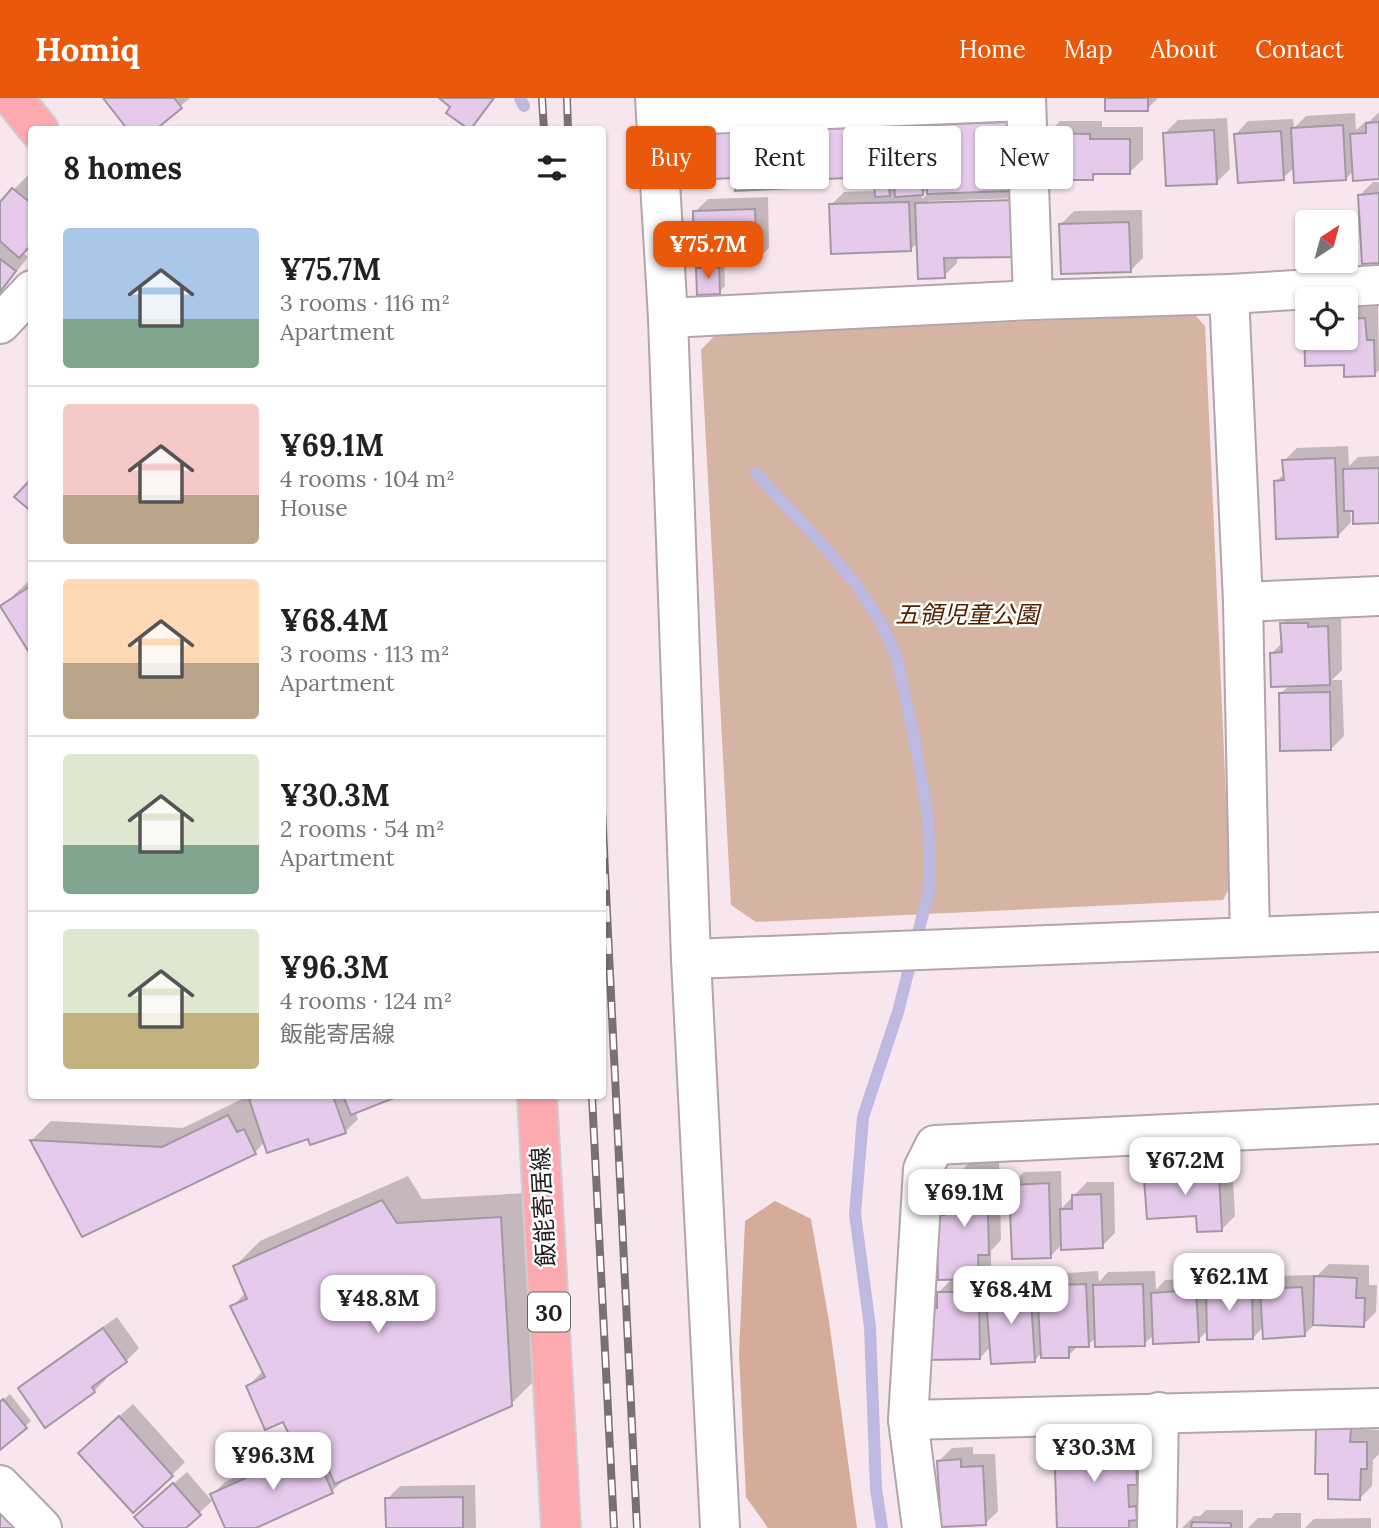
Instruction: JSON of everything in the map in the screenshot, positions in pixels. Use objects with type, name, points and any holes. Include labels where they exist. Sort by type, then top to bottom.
[{"type":"main road","points":[[13,98],[36,126]]},
{"type":"main road","name":"飯能寄居線","points":[[537,1099],[561,1528]]},
{"type":"street","points":[[720,1528],[691,960],[668,318],[655,107],[1026,99],[1033,300]]},
{"type":"street","points":[[668,318],[1379,285]]},
{"type":"street","points":[[0,324],[28,294]]},
{"type":"street","points":[[1229,294],[1243,602],[1250,937]]},
{"type":"street","points":[[1243,602],[1379,596]]},
{"type":"street","points":[[691,960],[1379,932]]},
{"type":"street","points":[[922,1528],[908,1420],[923,1169],[935,1145],[1379,1124]]},
{"type":"street","points":[[908,1420],[1379,1408]]},
{"type":"street","points":[[1157,1528],[1159,1412]]},
{"type":"street","points":[[0,1485],[42,1528]]},
{"type":"green space","name":"五領児童公園","points":[[1194,314],[1205,326],[1230,887],[1223,900],[756,922],[731,905],[701,350],[715,335]]},
{"type":"shaded area","points":[[775,1201],[811,1219],[829,1321],[857,1528],[768,1528],[746,1497],[739,1354],[745,1221]]},
{"type":"building","points":[[103,98],[174,98],[182,108],[160,126],[125,126]]},
{"type":"building","points":[[439,98],[494,98],[473,126],[464,126],[446,113],[450,107]]},
{"type":"building","points":[[1105,98],[1148,98],[1148,111],[1105,111]]},
{"type":"building","points":[[1007,122],[1007,126],[975,126],[975,189],[1010,191],[927,194],[927,189],[961,189],[961,126],[925,125]]},
{"type":"building","points":[[1379,122],[1379,179],[1353,181],[1350,134],[1366,133],[1366,123]]},
{"type":"building","points":[[1343,125],[1346,180],[1294,183],[1291,128]]},
{"type":"building","points":[[843,128],[843,178],[829,179],[829,129]]},
{"type":"building","points":[[1214,130],[1217,184],[1166,186],[1163,133]]},
{"type":"building","points":[[716,131],[730,131],[730,178],[716,179]]},
{"type":"building","points":[[1281,131],[1284,180],[1238,183],[1234,134]]},
{"type":"building","points":[[1073,134],[1090,134],[1090,139],[1130,139],[1130,174],[1093,174],[1093,180],[1073,180]]},
{"type":"building","points":[[12,188],[28,201],[28,248],[19,258],[0,241],[0,202]]},
{"type":"building","points":[[735,189],[773,189],[735,191]]},
{"type":"building","points":[[874,189],[889,189],[890,196],[875,197]]},
{"type":"building","points":[[895,189],[923,189],[923,195],[895,197]]},
{"type":"building","points":[[1379,193],[1379,263],[1362,264],[1358,195]]},
{"type":"building","points":[[1012,200],[1014,257],[944,258],[945,278],[918,279],[915,203]]},
{"type":"building","points":[[909,202],[911,251],[831,254],[829,204]]},
{"type":"building","points":[[755,209],[757,262],[694,264],[693,211]]},
{"type":"building","points":[[1129,222],[1131,272],[1061,274],[1059,224]]},
{"type":"building","points":[[0,259],[16,271],[0,292]]},
{"type":"building","points":[[719,267],[720,294],[697,295],[696,268]]},
{"type":"building","points":[[1358,318],[1365,318],[1367,340],[1374,340],[1375,376],[1344,377],[1344,365],[1305,366],[1305,350],[1358,350]]},
{"type":"building","points":[[1335,458],[1338,537],[1276,539],[1274,481],[1284,480],[1282,460]]},
{"type":"building","points":[[1379,468],[1379,523],[1353,524],[1353,511],[1344,511],[1343,469]]},
{"type":"building","points":[[28,482],[28,509],[14,497]]},
{"type":"building","points":[[28,588],[28,651],[0,606]]},
{"type":"building","points":[[1280,623],[1308,623],[1308,627],[1328,626],[1330,685],[1271,687],[1270,653],[1282,652]]},
{"type":"building","points":[[1330,692],[1331,750],[1280,751],[1279,693]]},
{"type":"building","points":[[249,1099],[334,1099],[346,1133],[310,1145],[308,1139],[267,1153]]},
{"type":"building","points":[[344,1099],[391,1099],[351,1115]]},
{"type":"building","points":[[228,1115],[237,1132],[244,1129],[256,1154],[82,1237],[30,1140],[162,1147]]},
{"type":"building","points":[[1190,1162],[1191,1177],[1219,1175],[1222,1231],[1197,1232],[1196,1216],[1147,1219],[1144,1179],[1164,1177],[1163,1163]]},
{"type":"building","points":[[987,1172],[989,1255],[978,1255],[979,1279],[938,1280],[936,1215],[944,1215],[944,1197],[958,1197],[957,1173]]},
{"type":"building","points":[[1049,1183],[1051,1258],[1012,1259],[1009,1185]]},
{"type":"building","points":[[1101,1194],[1103,1248],[1061,1250],[1060,1209],[1072,1209],[1072,1195]]},
{"type":"building","points":[[382,1200],[397,1223],[501,1217],[512,1406],[335,1484],[317,1445],[298,1453],[283,1422],[265,1430],[246,1386],[265,1377],[230,1306],[247,1299],[233,1266]]},
{"type":"building","points":[[1314,1276],[1357,1278],[1356,1298],[1365,1298],[1364,1327],[1313,1325]]},
{"type":"building","points":[[1086,1284],[1089,1347],[1069,1347],[1069,1358],[1041,1358],[1037,1286]]},
{"type":"building","points":[[1143,1284],[1145,1346],[1095,1347],[1093,1285]]},
{"type":"building","points":[[1030,1285],[1035,1362],[991,1364],[986,1299],[998,1298],[997,1287]]},
{"type":"building","points":[[1244,1286],[1244,1293],[1252,1292],[1253,1339],[1207,1340],[1206,1287]]},
{"type":"building","points":[[1302,1287],[1305,1336],[1263,1339],[1260,1289]]},
{"type":"building","points":[[1196,1290],[1199,1342],[1153,1344],[1151,1293]]},
{"type":"building","points":[[937,1292],[979,1292],[980,1359],[929,1360],[928,1308],[937,1308]]},
{"type":"building","points":[[103,1328],[127,1362],[92,1387],[95,1392],[45,1428],[18,1388]]},
{"type":"building","points":[[3,1399],[27,1428],[0,1450],[0,1402]]},
{"type":"building","points":[[119,1416],[173,1476],[133,1513],[78,1453]]},
{"type":"building","points":[[1316,1428],[1351,1429],[1350,1442],[1367,1442],[1367,1469],[1361,1469],[1360,1500],[1328,1499],[1328,1474],[1315,1474]]},
{"type":"building","points":[[1125,1439],[1126,1454],[1136,1454],[1137,1485],[1128,1485],[1129,1507],[1136,1506],[1137,1520],[1129,1521],[1129,1528],[1057,1528],[1054,1442]]},
{"type":"building","points":[[313,1448],[333,1493],[256,1528],[225,1528],[210,1494]]},
{"type":"building","points":[[961,1459],[961,1467],[983,1466],[986,1525],[941,1527],[937,1461]]},
{"type":"building","points":[[173,1483],[201,1515],[186,1528],[144,1528],[134,1517]]},
{"type":"building","points":[[463,1497],[463,1528],[386,1528],[385,1498]]},
{"type":"building","points":[[0,1513],[20,1528],[0,1528]]},
{"type":"building","points":[[1192,1522],[1231,1523],[1231,1528],[1191,1528]]},
{"type":"waterway","points":[[520,98],[524,106]]},
{"type":"waterway","points":[[756,473],[828,551],[858,587],[881,623],[896,655],[928,817],[930,886],[898,1012],[863,1117],[855,1214],[870,1327],[876,1489],[882,1528]]},
{"type":"railway","points":[[542,98],[544,126]]},
{"type":"railway","points":[[567,98],[568,126]]},
{"type":"railway","points":[[606,892],[637,1528]]},
{"type":"railway","points":[[592,1099],[614,1528]]}]
